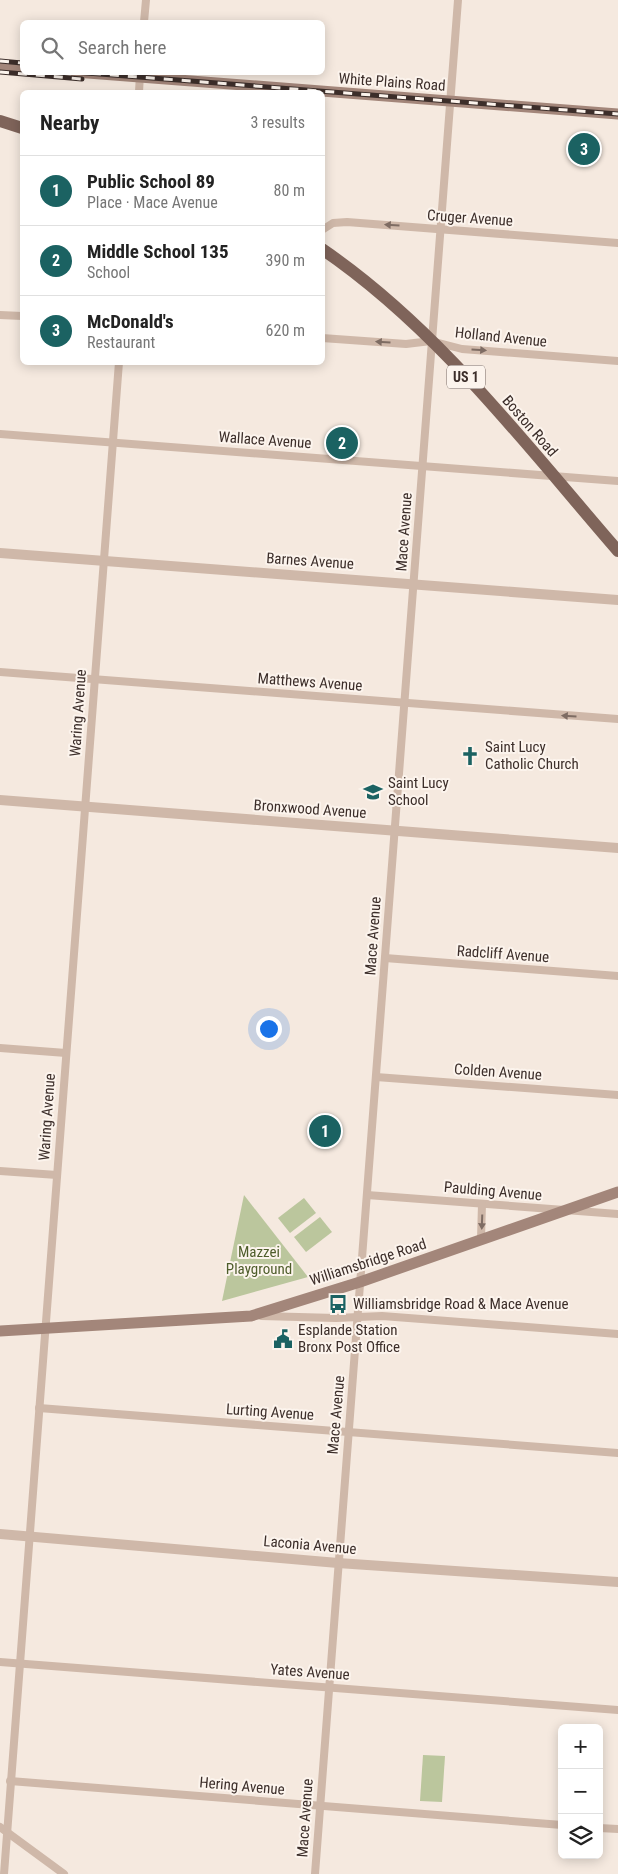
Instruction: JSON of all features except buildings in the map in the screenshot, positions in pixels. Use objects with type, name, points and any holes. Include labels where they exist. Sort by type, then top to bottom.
[{"type":"main road","points":[[0,67],[20,68]]},
{"type":"main road","name":"White Plains Road","points":[[140,75],[312,90]]},
{"type":"main road","name":"White Plains Road","points":[[325,91],[618,114]]},
{"type":"main road","points":[[0,120],[20,127]]},
{"type":"main road","name":"Boston Road","points":[[325,251],[400,309],[432,341],[618,551]]},
{"type":"main road","name":"Williamsbridge Road","points":[[0,1331],[251,1316],[360,1282],[618,1192]]},
{"type":"street","points":[[144,20],[146,0]]},
{"type":"street","name":"Mace Avenue","points":[[315,1874],[458,0]]},
{"type":"street","points":[[139,90],[140,75]]},
{"type":"street","name":"Cruger Avenue","points":[[325,228],[330,224],[343,222],[618,243]]},
{"type":"street","points":[[0,315],[20,316]]},
{"type":"street","name":"Holland Avenue","points":[[325,338],[406,344],[432,341],[462,349],[618,361]]},
{"type":"street","name":"Waring Avenue","points":[[4,1874],[3,1830],[10,1781],[119,365]]},
{"type":"street","name":"Wallace Avenue","points":[[0,434],[618,481]]},
{"type":"street","name":"Barnes Avenue","points":[[0,553],[618,600]]},
{"type":"street","name":"Matthews Avenue","points":[[0,672],[618,719]]},
{"type":"street","name":"Bronxwood Avenue","points":[[0,800],[618,848]]},
{"type":"street","name":"Radcliff Avenue","points":[[385,958],[618,976]]},
{"type":"street","points":[[0,1048],[66,1053]]},
{"type":"street","name":"Colden Avenue","points":[[376,1077],[618,1095]]},
{"type":"street","points":[[0,1171],[56,1176]]},
{"type":"street","name":"Paulding Avenue","points":[[367,1195],[618,1214]]},
{"type":"street","points":[[481,1240],[482,1204]]},
{"type":"street","points":[[251,1316],[382,1316],[618,1334]]},
{"type":"street","name":"Lurting Avenue","points":[[39,1408],[618,1453]]},
{"type":"street","name":"Laconia Avenue","points":[[0,1534],[338,1563],[618,1582]]},
{"type":"street","name":"Yates Avenue","points":[[0,1662],[618,1710]]},
{"type":"street","name":"Hering Avenue","points":[[10,1781],[558,1825]]},
{"type":"street","points":[[603,1828],[618,1829]]},
{"type":"street","points":[[3,1830],[64,1874]]},
{"type":"green space","name":"Mazzei Playground","points":[[244,1195],[308,1277],[222,1301]]},
{"type":"green space","points":[[304,1198],[316,1213],[290,1233],[278,1218]]},
{"type":"green space","points":[[320,1217],[332,1232],[306,1252],[294,1237]]},
{"type":"green space","points":[[423,1755],[445,1756],[442,1802],[420,1801]]},
{"type":"railway","points":[[0,61],[20,63]]},
{"type":"railway","points":[[0,72],[20,74]]},
{"type":"railway","points":[[35,75],[82,79]]},
{"type":"railway","points":[[113,75],[307,90]]},
{"type":"railway","points":[[325,91],[618,114]]},
{"type":"place","name":"McDonald's","points":[[584,149]]},
{"type":"place","name":"Middle School 135","points":[[342,443]]},
{"type":"place","name":"Saint Lucy Catholic Church","points":[[470,756]]},
{"type":"place","name":"Saint Lucy School","points":[[373,792]]},
{"type":"place","name":"Public School 89","points":[[325,1131]]},
{"type":"place","name":"Williamsbridge Road & Mace Avenue","points":[[338,1304]]},
{"type":"place","name":"Esplande Station Bronx Post Office","points":[[283,1339]]}]
